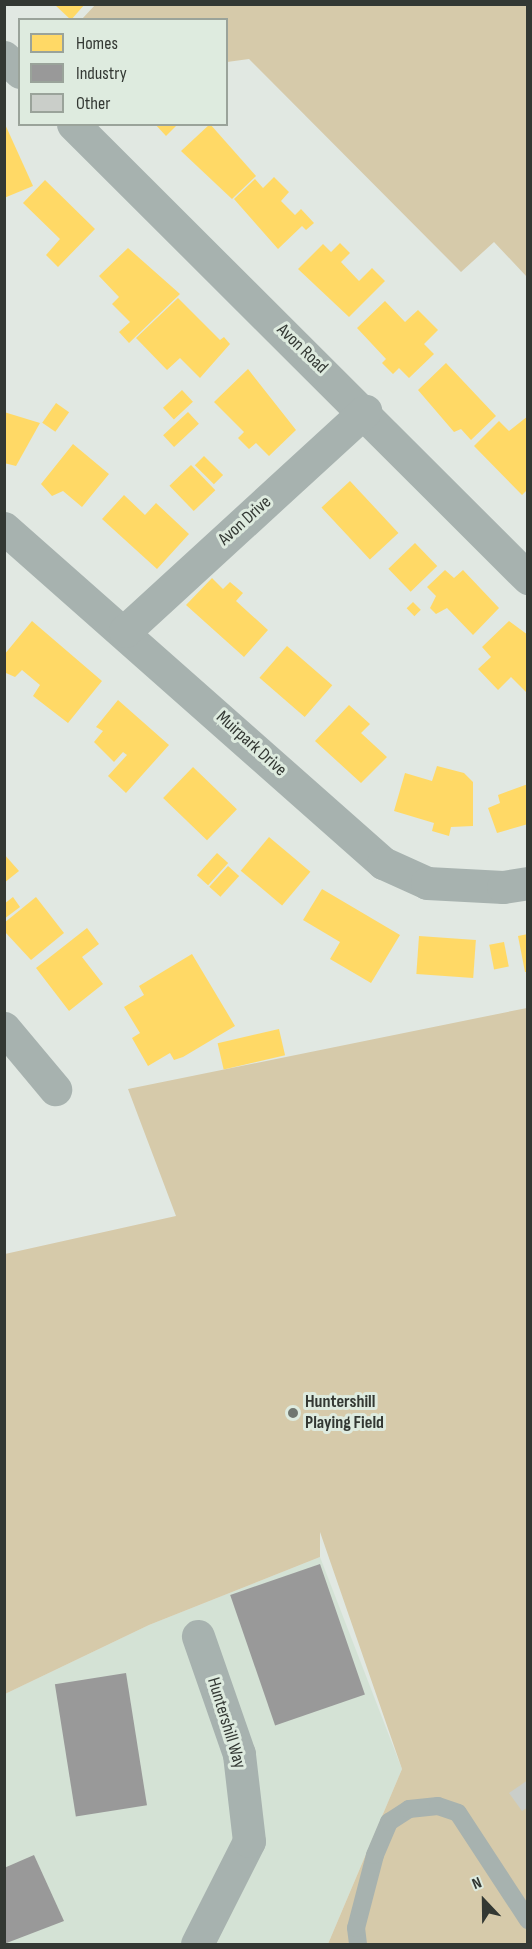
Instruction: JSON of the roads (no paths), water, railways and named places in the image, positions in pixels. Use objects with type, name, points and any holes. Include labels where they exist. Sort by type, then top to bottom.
[{"type":"street","points":[[4,57],[18,70]]},
{"type":"street","name":"Avon Road","points":[[75,126],[365,411],[528,578]]},
{"type":"street","name":"Avon Drive","points":[[125,631],[365,411]]},
{"type":"street","name":"Muirpark Drive","points":[[4,528],[125,631],[383,862],[427,883],[503,887],[528,883]]},
{"type":"street","points":[[4,1028],[55,1089]]},
{"type":"street","name":"Huntershill Way","points":[[197,1944],[249,1841],[239,1754],[198,1636]]},
{"type":"lane","points":[[358,1944],[356,1929],[375,1855],[389,1822],[409,1809],[438,1806],[458,1813],[528,1920]]},
{"type":"place","name":"Huntershill Playing Field","points":[[293,1413]]}]
